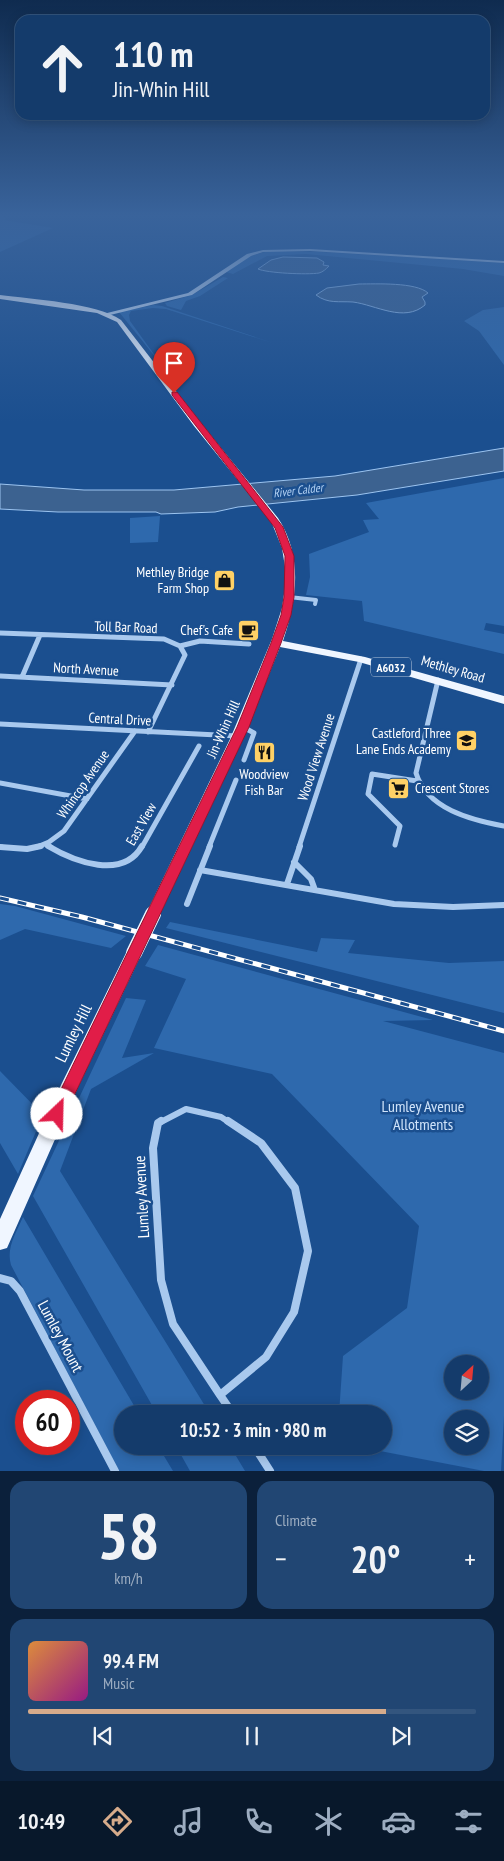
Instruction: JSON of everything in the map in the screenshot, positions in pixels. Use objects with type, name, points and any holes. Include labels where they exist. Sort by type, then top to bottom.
[{"type":"main road","points":[[0,297],[106,314]]},
{"type":"main road","name":"Jin-Whin Hill","points":[[106,314],[119,321],[133,338],[197,424],[267,511],[284,536],[290,556],[289,597],[286,615],[276,643],[241,732],[134,953]]},
{"type":"main road","name":"Methley Road","points":[[276,643],[361,659],[504,700]]},
{"type":"main road","name":"Lumley Hill","points":[[0,1241],[134,953]]},
{"type":"street","points":[[106,314],[190,294],[204,285]]},
{"type":"street","points":[[289,597],[316,600],[315,604]]},
{"type":"street","name":"Toll Bar Road","points":[[0,634],[164,639],[180,646],[200,642],[249,644]]},
{"type":"street","points":[[22,677],[40,635]]},
{"type":"street","points":[[148,732],[185,655],[180,646]]},
{"type":"street","name":"Wood View Avenue","points":[[286,884],[361,659]]},
{"type":"street","name":"North Avenue","points":[[0,676],[172,685]]},
{"type":"street","points":[[438,680],[416,773],[417,781],[431,797],[450,810],[466,817],[504,826]]},
{"type":"street","name":"Central Drive","points":[[0,724],[148,732],[241,732]]},
{"type":"street","name":"Whincop Avenue","points":[[45,844],[64,831],[135,731]]},
{"type":"street","points":[[241,732],[254,733],[244,760]]},
{"type":"street","name":"East View","points":[[45,844],[65,856],[112,866],[131,861],[138,854],[199,746]]},
{"type":"street","points":[[395,845],[400,826],[368,794],[372,774],[417,781]]},
{"type":"street","points":[[187,904],[236,780]]},
{"type":"street","points":[[0,783],[87,799]]},
{"type":"street","points":[[0,847],[20,850],[36,849],[45,844]]},
{"type":"street","points":[[294,862],[312,879],[315,890]]},
{"type":"street","points":[[200,870],[270,884],[286,884],[404,906],[504,905]]},
{"type":"street","name":"Lumley Avenue","points":[[220,1395],[266,1357],[294,1312],[308,1251],[295,1188],[261,1143],[221,1117],[186,1109],[158,1123],[153,1148],[161,1280],[173,1324],[220,1395],[227,1405]]},
{"type":"street","name":"Lumley Mount","points":[[0,1278],[11,1281],[20,1291],[115,1471]]},
{"type":"street","points":[[260,1455],[270,1471]]},
{"type":"green space","points":[[210,285],[218,285],[200,296],[186,301],[181,310],[167,306],[165,303],[192,295]]},
{"type":"green space","points":[[154,305],[276,344],[166,309],[153,308],[131,311],[129,315],[130,321],[161,364],[119,312]]},
{"type":"green space","points":[[504,307],[504,365],[479,331],[464,321],[483,310]]},
{"type":"green space","points":[[504,478],[504,626],[486,623],[484,630],[504,634],[504,654],[364,621],[362,601],[306,595],[310,577],[309,554],[369,532],[363,520],[379,519],[366,503]]},
{"type":"green space","points":[[160,516],[158,542],[130,543],[130,518]]},
{"type":"green space","points":[[0,904],[15,906],[126,936],[111,948],[25,929],[0,940]]},
{"type":"green space","points":[[170,922],[317,952],[321,938],[355,940],[348,953],[449,963],[504,961],[504,1013],[166,928]]},
{"type":"green space","name":"Lumley Avenue Allotments","points":[[158,945],[433,1020],[383,1021],[504,1053],[504,1416],[501,1471],[484,1471],[392,1453],[392,1405],[340,1405],[343,1356],[407,1308],[419,1226],[272,1074],[154,1048],[186,979],[145,966]]},
{"type":"green space","points":[[126,998],[146,1000],[122,1058],[154,1053],[91,1089],[60,1171],[204,1405],[152,1405],[33,1196]]},
{"type":"green space","points":[[0,1071],[43,1115],[18,1174],[0,1143]]},
{"type":"green space","points":[[23,1217],[134,1405],[114,1405],[114,1455],[163,1455],[173,1471],[119,1471],[80,1397],[80,1390],[77,1390],[11,1265],[10,1253]]},
{"type":"green space","points":[[181,1455],[235,1455],[245,1471],[190,1471]]},
{"type":"water","points":[[354,285],[398,285],[415,287],[428,293],[422,297],[425,305],[408,313],[399,313],[353,302],[329,301],[316,295],[327,288]]},
{"type":"water","name":"River Calder","points":[[504,448],[504,471],[357,495],[238,507],[215,512],[161,514],[156,512],[58,512],[0,509],[0,484],[84,490],[174,490],[335,476]]},
{"type":"railway","points":[[0,898],[82,917],[504,1031]]},
{"type":"place","name":"Methley Bridge Farm Shop","points":[[225,580]]},
{"type":"place","name":"Chef's Cafe","points":[[249,630]]},
{"type":"place","name":"Castleford Three Lane Ends Academy","points":[[467,741]]},
{"type":"place","name":"Woodview Fish Bar","points":[[264,752]]},
{"type":"place","name":"Crescent Stores","points":[[399,788]]},
{"type":"route","points":[[57,1114],[243,727],[286,615],[289,597],[290,556],[279,527],[174,393]]}]
